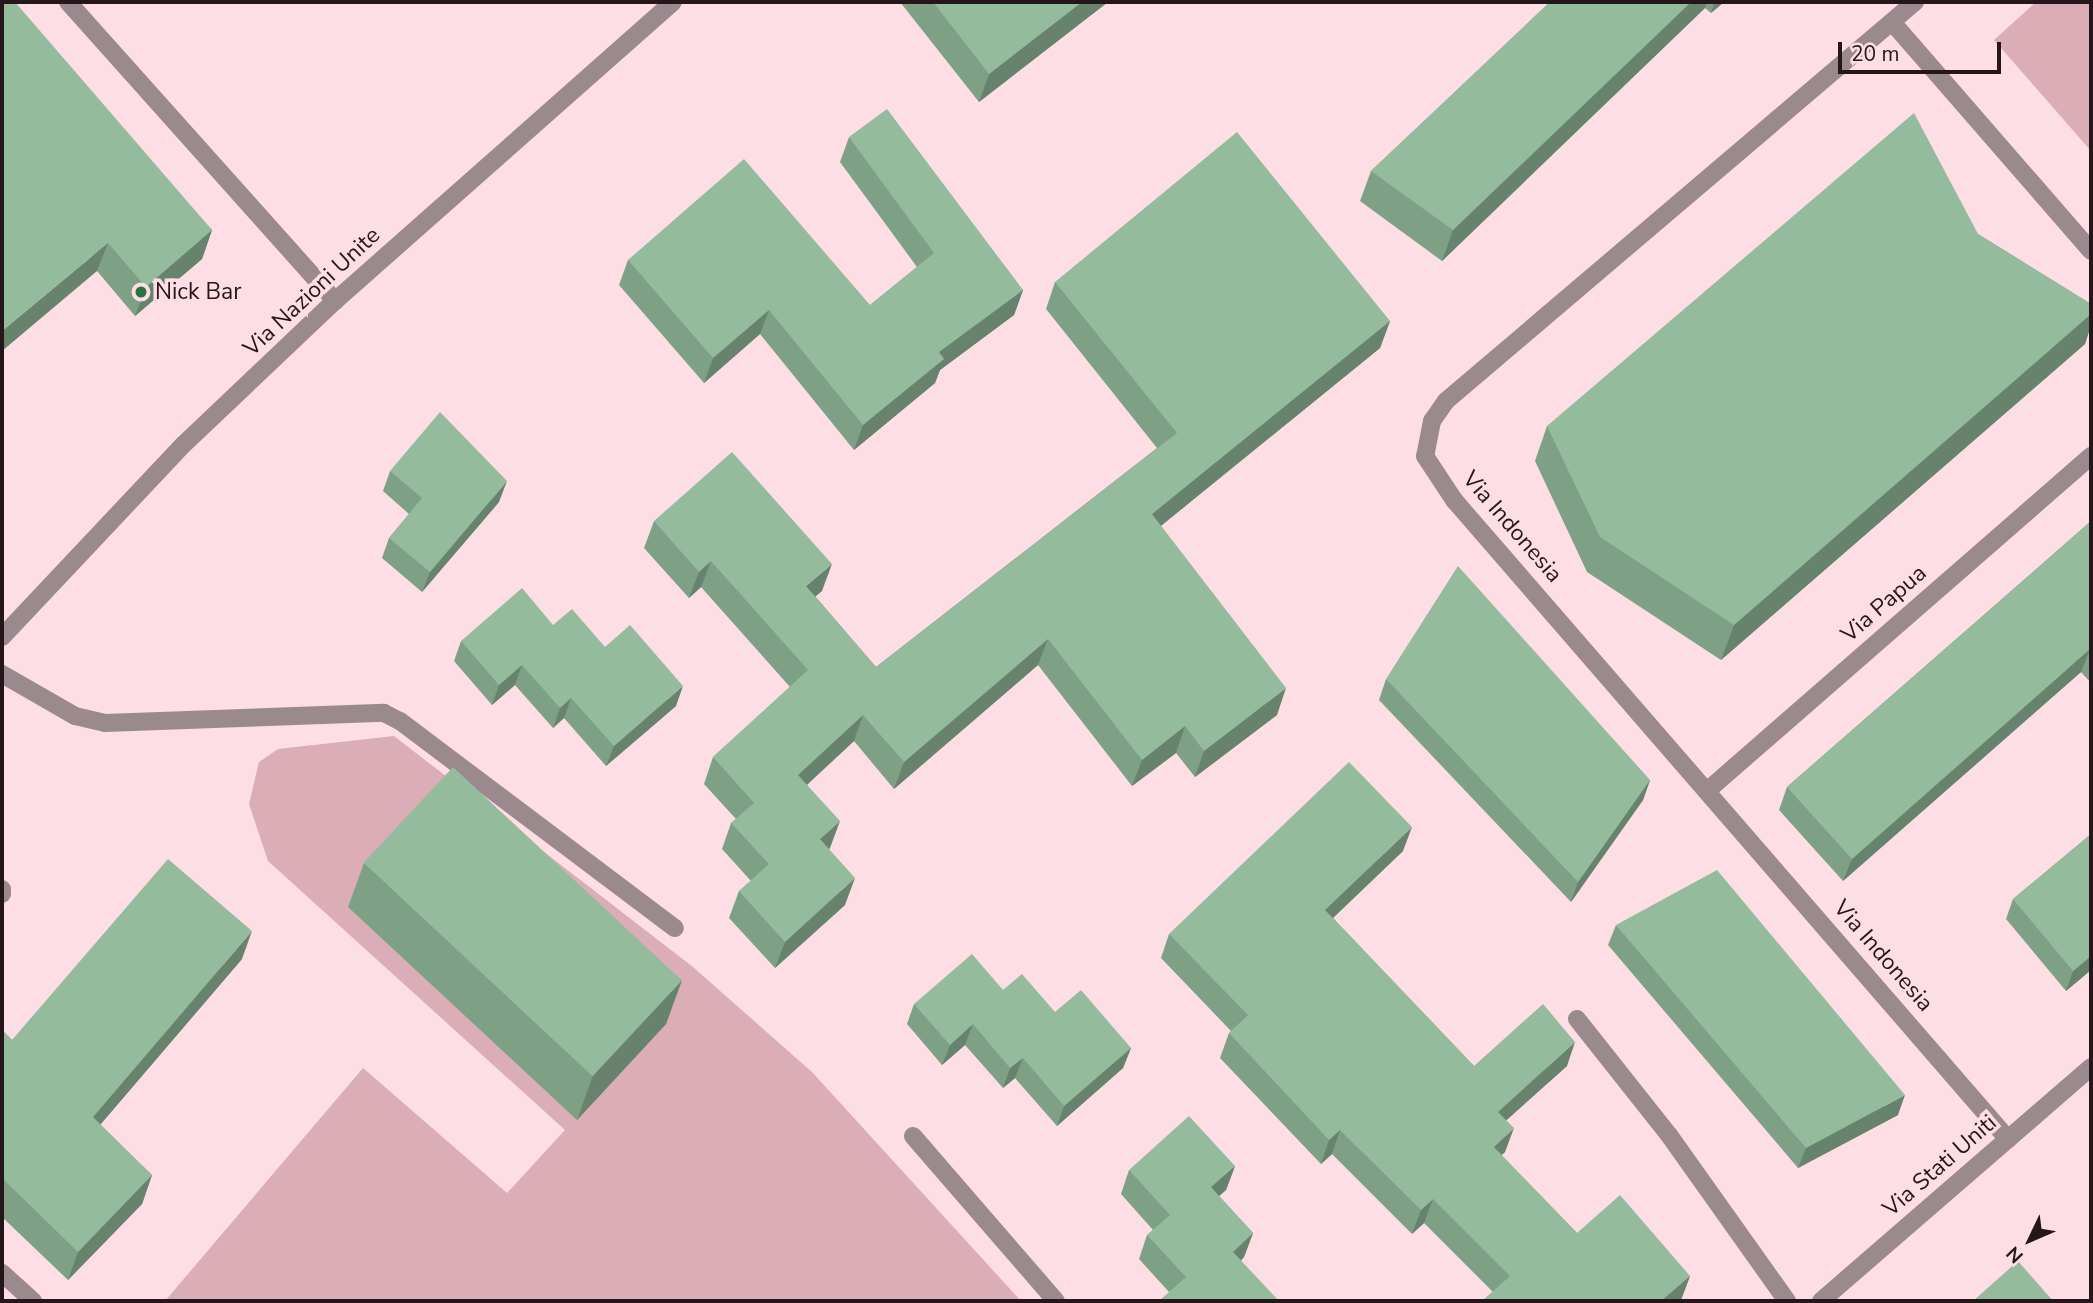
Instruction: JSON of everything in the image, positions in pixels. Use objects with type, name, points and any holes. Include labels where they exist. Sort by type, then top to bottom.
[{"type":"street","points":[[68,2],[335,301]]},
{"type":"street","name":"Via Nazioni Unite","points":[[2,637],[183,445],[335,301],[673,2]]},
{"type":"street","name":"Via Indonesia","points":[[1915,2],[1446,401],[1426,437],[1425,456],[1454,500],[1709,790],[2008,1139]]},
{"type":"street","points":[[1892,22],[2091,251]]},
{"type":"street","name":"Via Papua","points":[[1709,790],[2091,456]]},
{"type":"street","points":[[2,609],[14,623]]},
{"type":"street","points":[[2,674],[75,716],[105,723],[384,713],[675,928]]},
{"type":"street","points":[[1577,1019],[1668,1135],[1787,1301]]},
{"type":"street","name":"Via Stati Uniti","points":[[1821,1301],[2091,1067]]},
{"type":"street","points":[[913,1136],[1056,1301]]},
{"type":"street","points":[[2,1273],[33,1301]]},
{"type":"shaded area","points":[[2036,2],[2091,2],[2091,151],[1994,40]]},
{"type":"shaded area","points":[[394,736],[693,967],[812,1072],[1021,1301],[165,1301],[363,1068],[507,1193],[565,1130],[268,861],[249,804],[259,762],[278,749]]},
{"type":"building","points":[[2,2],[15,2],[212,230],[146,287],[108,243],[2,331]]},
{"type":"building","points":[[933,2],[1082,2],[989,74]]},
{"type":"building","points":[[1550,2],[1691,2],[1453,230],[1371,171]]},
{"type":"building","points":[[887,109],[1023,290],[939,352],[944,359],[863,425],[769,310],[713,358],[628,260],[744,159],[870,305],[934,253],[849,137]]},
{"type":"building","points":[[1914,113],[1978,234],[2091,304],[2091,314],[1734,625],[1600,537],[1547,426]]},
{"type":"building","points":[[1237,132],[1390,321],[1152,514],[1286,688],[1204,751],[1185,726],[1142,760],[1048,639],[904,762],[863,715],[798,775],[840,821],[820,839],[855,878],[785,942],[739,891],[769,864],[731,823],[754,803],[713,757],[808,670],[711,561],[699,572],[654,521],[732,452],[832,564],[806,586],[876,667],[1177,433],[1055,282]]},
{"type":"building","points":[[440,412],[507,481],[430,572],[389,538],[422,498],[390,471]]},
{"type":"building","points":[[2091,521],[2091,651],[2090,649],[1852,859],[1787,787]]},
{"type":"building","points":[[1458,566],[1650,780],[1578,882],[1386,679]]},
{"type":"building","points":[[522,588],[553,625],[572,609],[605,647],[630,625],[683,686],[614,746],[571,698],[560,708],[522,665],[499,685],[461,641]]},
{"type":"building","points":[[1349,762],[1412,827],[1325,910],[1474,1066],[1543,1004],[1575,1042],[1498,1112],[1514,1128],[1494,1147],[1577,1233],[1620,1195],[1690,1276],[1661,1301],[1482,1301],[1510,1276],[1433,1199],[1421,1210],[1340,1130],[1329,1140],[1229,1033],[1248,1015],[1169,934]]},
{"type":"building","points":[[453,767],[682,980],[593,1076],[364,863]]},
{"type":"building","points":[[2091,834],[2091,956],[2073,971],[2013,899]]},
{"type":"building","points":[[168,859],[252,931],[93,1117],[152,1175],[78,1252],[2,1178],[2,1030],[12,1040]]},
{"type":"building","points":[[1717,870],[1905,1095],[1806,1148],[1616,925]]},
{"type":"building","points":[[972,954],[1003,990],[1022,974],[1055,1012],[1081,990],[1131,1048],[1064,1106],[1023,1058],[1010,1068],[973,1024],[950,1045],[914,1004]]},
{"type":"building","points":[[1189,1116],[1235,1166],[1211,1187],[1253,1233],[1233,1252],[1279,1301],[1159,1301],[1186,1277],[1147,1235],[1170,1215],[1129,1170]]},
{"type":"building","points":[[2018,1261],[2053,1301],[1973,1301]]},
{"type":"place","name":"Nick Bar","points":[[141,292]]}]
